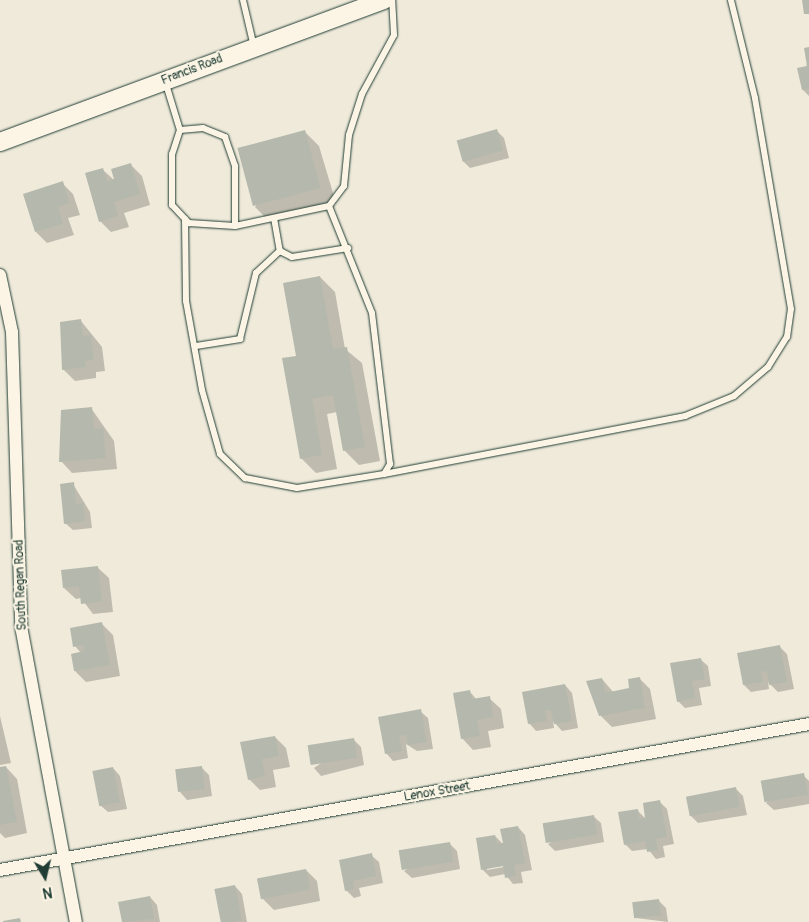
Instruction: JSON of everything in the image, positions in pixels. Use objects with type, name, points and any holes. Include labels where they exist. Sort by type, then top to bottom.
[{"type":"street","name":"Francis Road","points":[[0,142],[384,0]]},
{"type":"street","name":"South Regan Road","points":[[0,275],[12,332],[21,626],[76,922]]},
{"type":"street","name":"Lenox Street","points":[[0,870],[65,860],[809,724]]},
{"type":"lane","points":[[243,0],[254,47]]},
{"type":"lane","points":[[165,80],[180,130],[172,154],[172,205],[189,223],[235,226],[329,206],[344,186],[349,134],[362,94],[394,35],[392,0]]},
{"type":"lane","points":[[185,219],[186,301],[196,346],[202,390],[220,454],[245,478],[297,488],[384,474],[684,416],[734,396],[768,367],[787,337],[791,310],[754,98],[731,0]]},
{"type":"lane","points":[[180,130],[202,128],[225,136],[235,166],[235,226]]},
{"type":"lane","points":[[329,206],[348,248],[372,313],[390,464],[384,474]]},
{"type":"lane","points":[[274,218],[280,251]]},
{"type":"lane","points":[[280,251],[292,257],[348,248]]},
{"type":"lane","points":[[196,346],[240,339],[256,273],[280,251]]},
{"type":"building","points":[[802,0],[809,0],[809,14],[804,14]]},
{"type":"building","points":[[809,47],[809,89],[802,90],[797,68],[807,66],[804,48]]},
{"type":"building","points":[[497,129],[503,150],[463,162],[457,141]]},
{"type":"building","points":[[305,130],[321,188],[253,206],[237,148]]},
{"type":"building","points":[[131,163],[140,194],[114,202],[118,216],[99,222],[85,173],[103,168],[107,181],[114,179],[111,169]]},
{"type":"building","points":[[63,181],[69,203],[58,207],[63,224],[35,232],[23,194]]},
{"type":"building","points":[[320,276],[333,349],[347,347],[365,447],[343,451],[333,395],[312,399],[322,455],[300,459],[282,358],[296,356],[283,283]]},
{"type":"building","points":[[81,319],[83,336],[91,335],[94,360],[85,361],[86,367],[62,370],[60,322]]},
{"type":"building","points":[[92,407],[94,429],[103,428],[106,458],[59,462],[61,410]]},
{"type":"building","points":[[74,482],[76,504],[83,503],[85,521],[64,524],[60,484]]},
{"type":"building","points":[[98,566],[102,601],[81,604],[79,586],[63,588],[61,570]]},
{"type":"building","points":[[102,622],[110,665],[74,671],[71,654],[84,651],[83,645],[73,647],[70,628]]},
{"type":"building","points":[[780,645],[787,682],[769,685],[767,671],[761,672],[763,682],[743,685],[737,653]]},
{"type":"building","points":[[701,658],[705,679],[692,681],[695,698],[677,702],[670,663]]},
{"type":"building","points":[[640,677],[645,708],[599,716],[586,681],[602,678],[605,693],[629,688],[628,679]]},
{"type":"building","points":[[565,684],[572,721],[554,724],[551,710],[545,711],[547,721],[528,724],[522,692]]},
{"type":"building","points":[[470,690],[472,699],[490,696],[493,717],[477,720],[480,736],[461,739],[453,693]]},
{"type":"building","points":[[421,709],[427,742],[408,745],[406,735],[399,736],[402,751],[385,754],[378,717]]},
{"type":"building","points":[[275,736],[279,756],[262,759],[265,776],[248,780],[240,742]]},
{"type":"building","points":[[354,738],[357,758],[311,765],[308,745]]},
{"type":"building","points":[[6,766],[17,822],[0,825],[0,767]]},
{"type":"building","points":[[202,766],[205,789],[178,792],[175,769]]},
{"type":"building","points":[[113,767],[120,802],[99,806],[92,771]]},
{"type":"building","points":[[804,773],[808,795],[764,802],[761,781]]},
{"type":"building","points":[[736,787],[740,807],[690,816],[686,797]]},
{"type":"building","points":[[660,800],[667,837],[656,839],[658,850],[647,852],[645,841],[624,845],[618,812],[638,809],[639,819],[645,818],[643,803]]},
{"type":"building","points":[[594,815],[597,835],[546,843],[543,823]]},
{"type":"building","points":[[518,826],[525,863],[514,865],[516,876],[505,878],[503,866],[481,870],[476,838],[495,835],[497,844],[503,843],[500,829]]},
{"type":"building","points":[[450,842],[453,862],[402,870],[399,850]]},
{"type":"building","points":[[372,853],[376,876],[353,881],[354,889],[345,891],[339,860]]},
{"type":"building","points":[[306,869],[310,890],[261,899],[257,879]]},
{"type":"building","points":[[235,885],[242,920],[221,922],[214,889]]},
{"type":"building","points":[[150,896],[154,919],[122,922],[118,902]]},
{"type":"building","points":[[659,899],[661,915],[634,918],[632,902]]},
{"type":"building","points":[[20,918],[21,922],[3,922],[3,921]]}]
